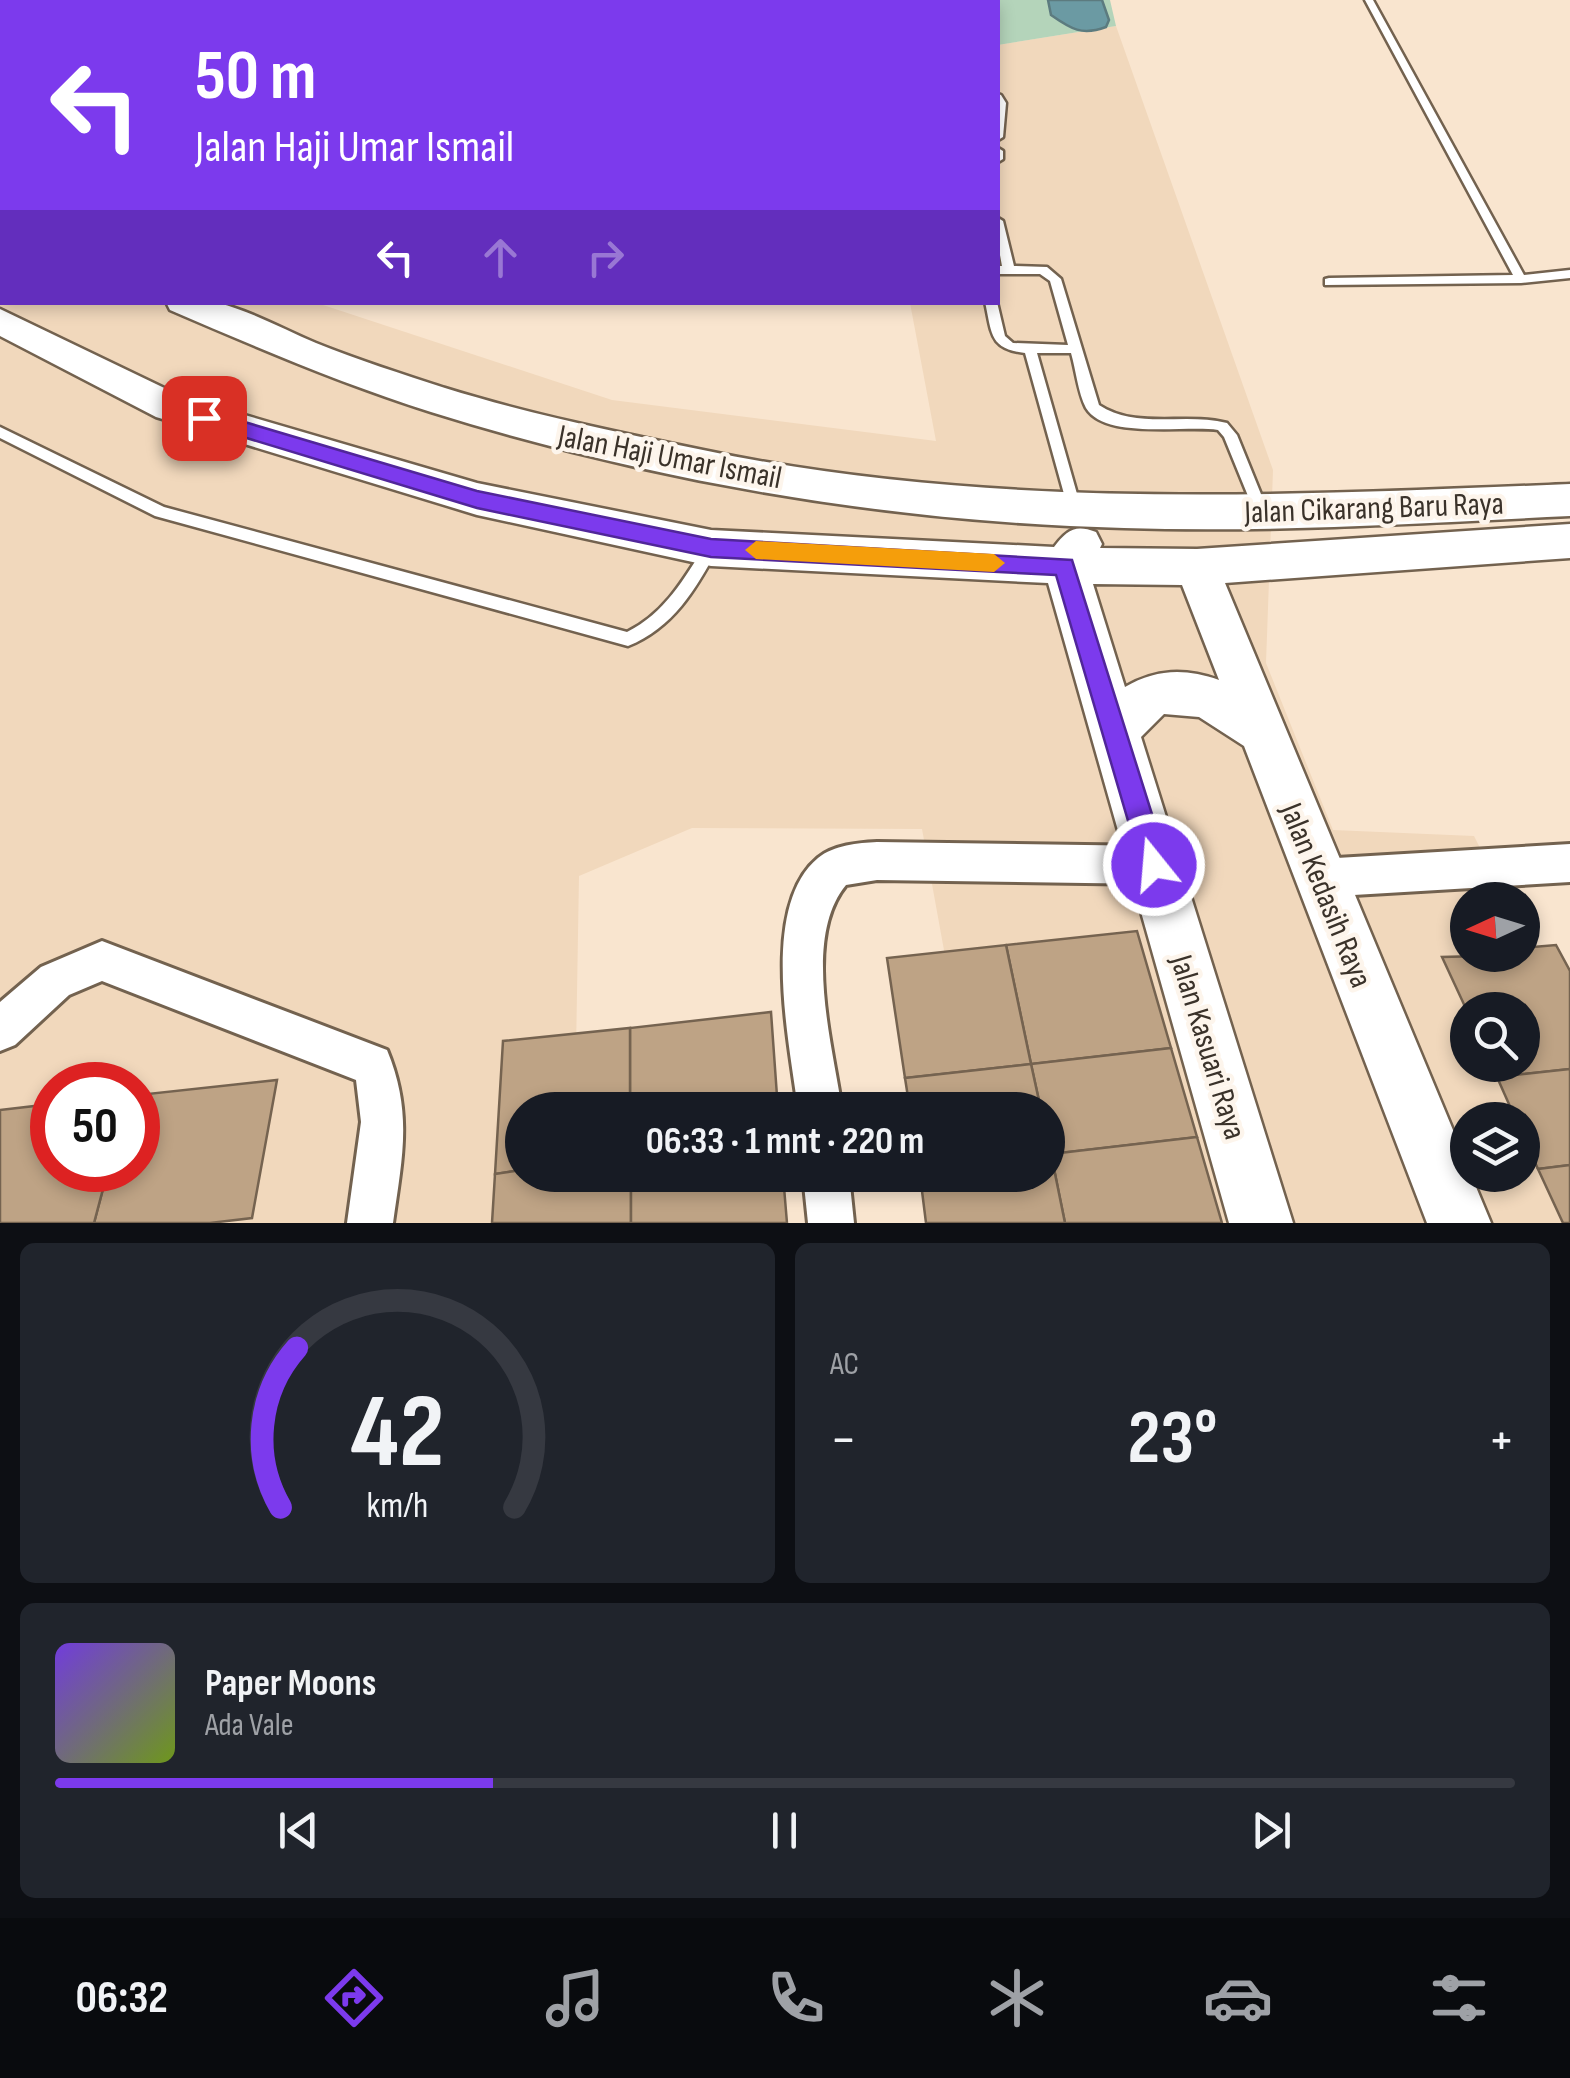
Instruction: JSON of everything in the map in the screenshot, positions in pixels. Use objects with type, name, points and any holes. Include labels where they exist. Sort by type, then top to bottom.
[{"type":"main road","name":"Jalan Haji Umar Ismail","points":[[189,305],[265,340],[401,390],[537,428],[768,477],[924,500],[1162,512]]},
{"type":"main road","points":[[0,321],[170,408],[477,500],[711,548],[1064,566],[1197,567]]},
{"type":"main road","name":"Jalan Cikarang Baru Raya","points":[[1162,512],[1262,513],[1570,500]]},
{"type":"main road","points":[[1064,566],[1092,534],[1162,512]]},
{"type":"main road","name":"Jalan Cikarang Baru Raya","points":[[1197,567],[1570,541]]},
{"type":"main road","name":"Jalan Kasuari Raya","points":[[1064,566],[1261,1223]]},
{"type":"main road","name":"Jalan Kedasih Raya","points":[[1197,567],[1459,1223]]},
{"type":"main road","points":[[1115,734],[1125,715],[1142,700],[1163,692],[1213,698],[1238,710],[1259,729]]},
{"type":"street","points":[[818,1092],[802,940],[812,901],[833,870],[850,863],[877,861],[1154,865]]},
{"type":"street","points":[[1320,878],[1570,862]]},
{"type":"street","points":[[0,1030],[55,981],[102,961],[372,1065],[380,1082],[384,1107],[370,1223]]},
{"type":"street","points":[[828,1192],[831,1223]]},
{"type":"lane","points":[[1369,0],[1521,279]]},
{"type":"lane","points":[[1000,241],[1003,270],[1043,270],[1055,279],[1093,408],[1121,423],[1222,426],[1230,435],[1262,513]]},
{"type":"lane","points":[[1330,282],[1521,279],[1570,274]]},
{"type":"lane","points":[[992,305],[999,338],[1010,347],[1075,349]]},
{"type":"lane","points":[[1030,350],[1074,508]]},
{"type":"lane","points":[[0,432],[160,512],[628,640],[654,628],[670,613],[711,548]]},
{"type":"shaded area","points":[[1116,26],[1273,470],[1266,663],[1333,830],[1474,836],[1497,882],[1450,882],[1450,972],[1540,972],[1540,966],[1570,1026],[1570,1223],[993,1223],[1029,1192],[1065,1192],[1065,1092],[970,1092],[922,829],[692,828],[579,876],[575,1092],[505,1092],[505,1192],[540,1192],[573,1223],[0,1223],[0,305],[323,305],[612,400],[936,441],[910,305],[1000,305],[1000,45]]},
{"type":"green space","points":[[1000,0],[1110,0],[1116,26],[1000,45]]},
{"type":"water","points":[[1048,0],[1102,0],[1109,20],[1106,27],[1098,30],[1077,30],[1051,15]]},
{"type":"building","points":[[1137,931],[1171,1048],[1031,1064],[1006,945]]},
{"type":"building","points":[[1006,945],[1031,1064],[905,1078],[887,958]]},
{"type":"building","points":[[1556,945],[1570,971],[1570,1069],[1540,1072],[1540,992],[1458,992],[1442,957],[1450,957],[1450,972],[1540,972],[1540,946]]},
{"type":"building","points":[[771,1012],[777,1092],[630,1092],[630,1028]]},
{"type":"building","points":[[630,1028],[630,1092],[505,1092],[505,1173],[495,1174],[503,1041]]},
{"type":"building","points":[[1171,1048],[1197,1137],[1065,1152],[1065,1092],[1037,1092],[1031,1064]]},
{"type":"building","points":[[1031,1064],[1037,1092],[907,1092],[905,1078]]},
{"type":"building","points":[[1570,1069],[1570,1165],[1540,1169],[1540,1102],[1508,1102],[1499,1082],[1540,1082],[1540,1072]]},
{"type":"building","points":[[277,1080],[252,1218],[210,1223],[94,1223],[102,1192],[160,1192],[160,1093]]},
{"type":"building","points":[[30,1107],[30,1192],[102,1192],[94,1223],[0,1223],[0,1110]]},
{"type":"building","points":[[1197,1137],[1222,1223],[1065,1223],[1059,1192],[1065,1192],[1065,1152]]},
{"type":"building","points":[[1570,1165],[1570,1223],[1563,1223],[1540,1169]]},
{"type":"building","points":[[505,1173],[505,1192],[631,1192],[631,1223],[492,1223],[495,1174]]},
{"type":"building","points":[[631,1192],[784,1192],[787,1223],[631,1223]]},
{"type":"building","points":[[922,1192],[1059,1192],[1065,1223],[926,1223]]},
{"type":"slow traffic","points":[[756,550],[994,563]]},
{"type":"route","points":[[204,418],[477,500],[711,548],[1064,566],[1154,865]]}]
